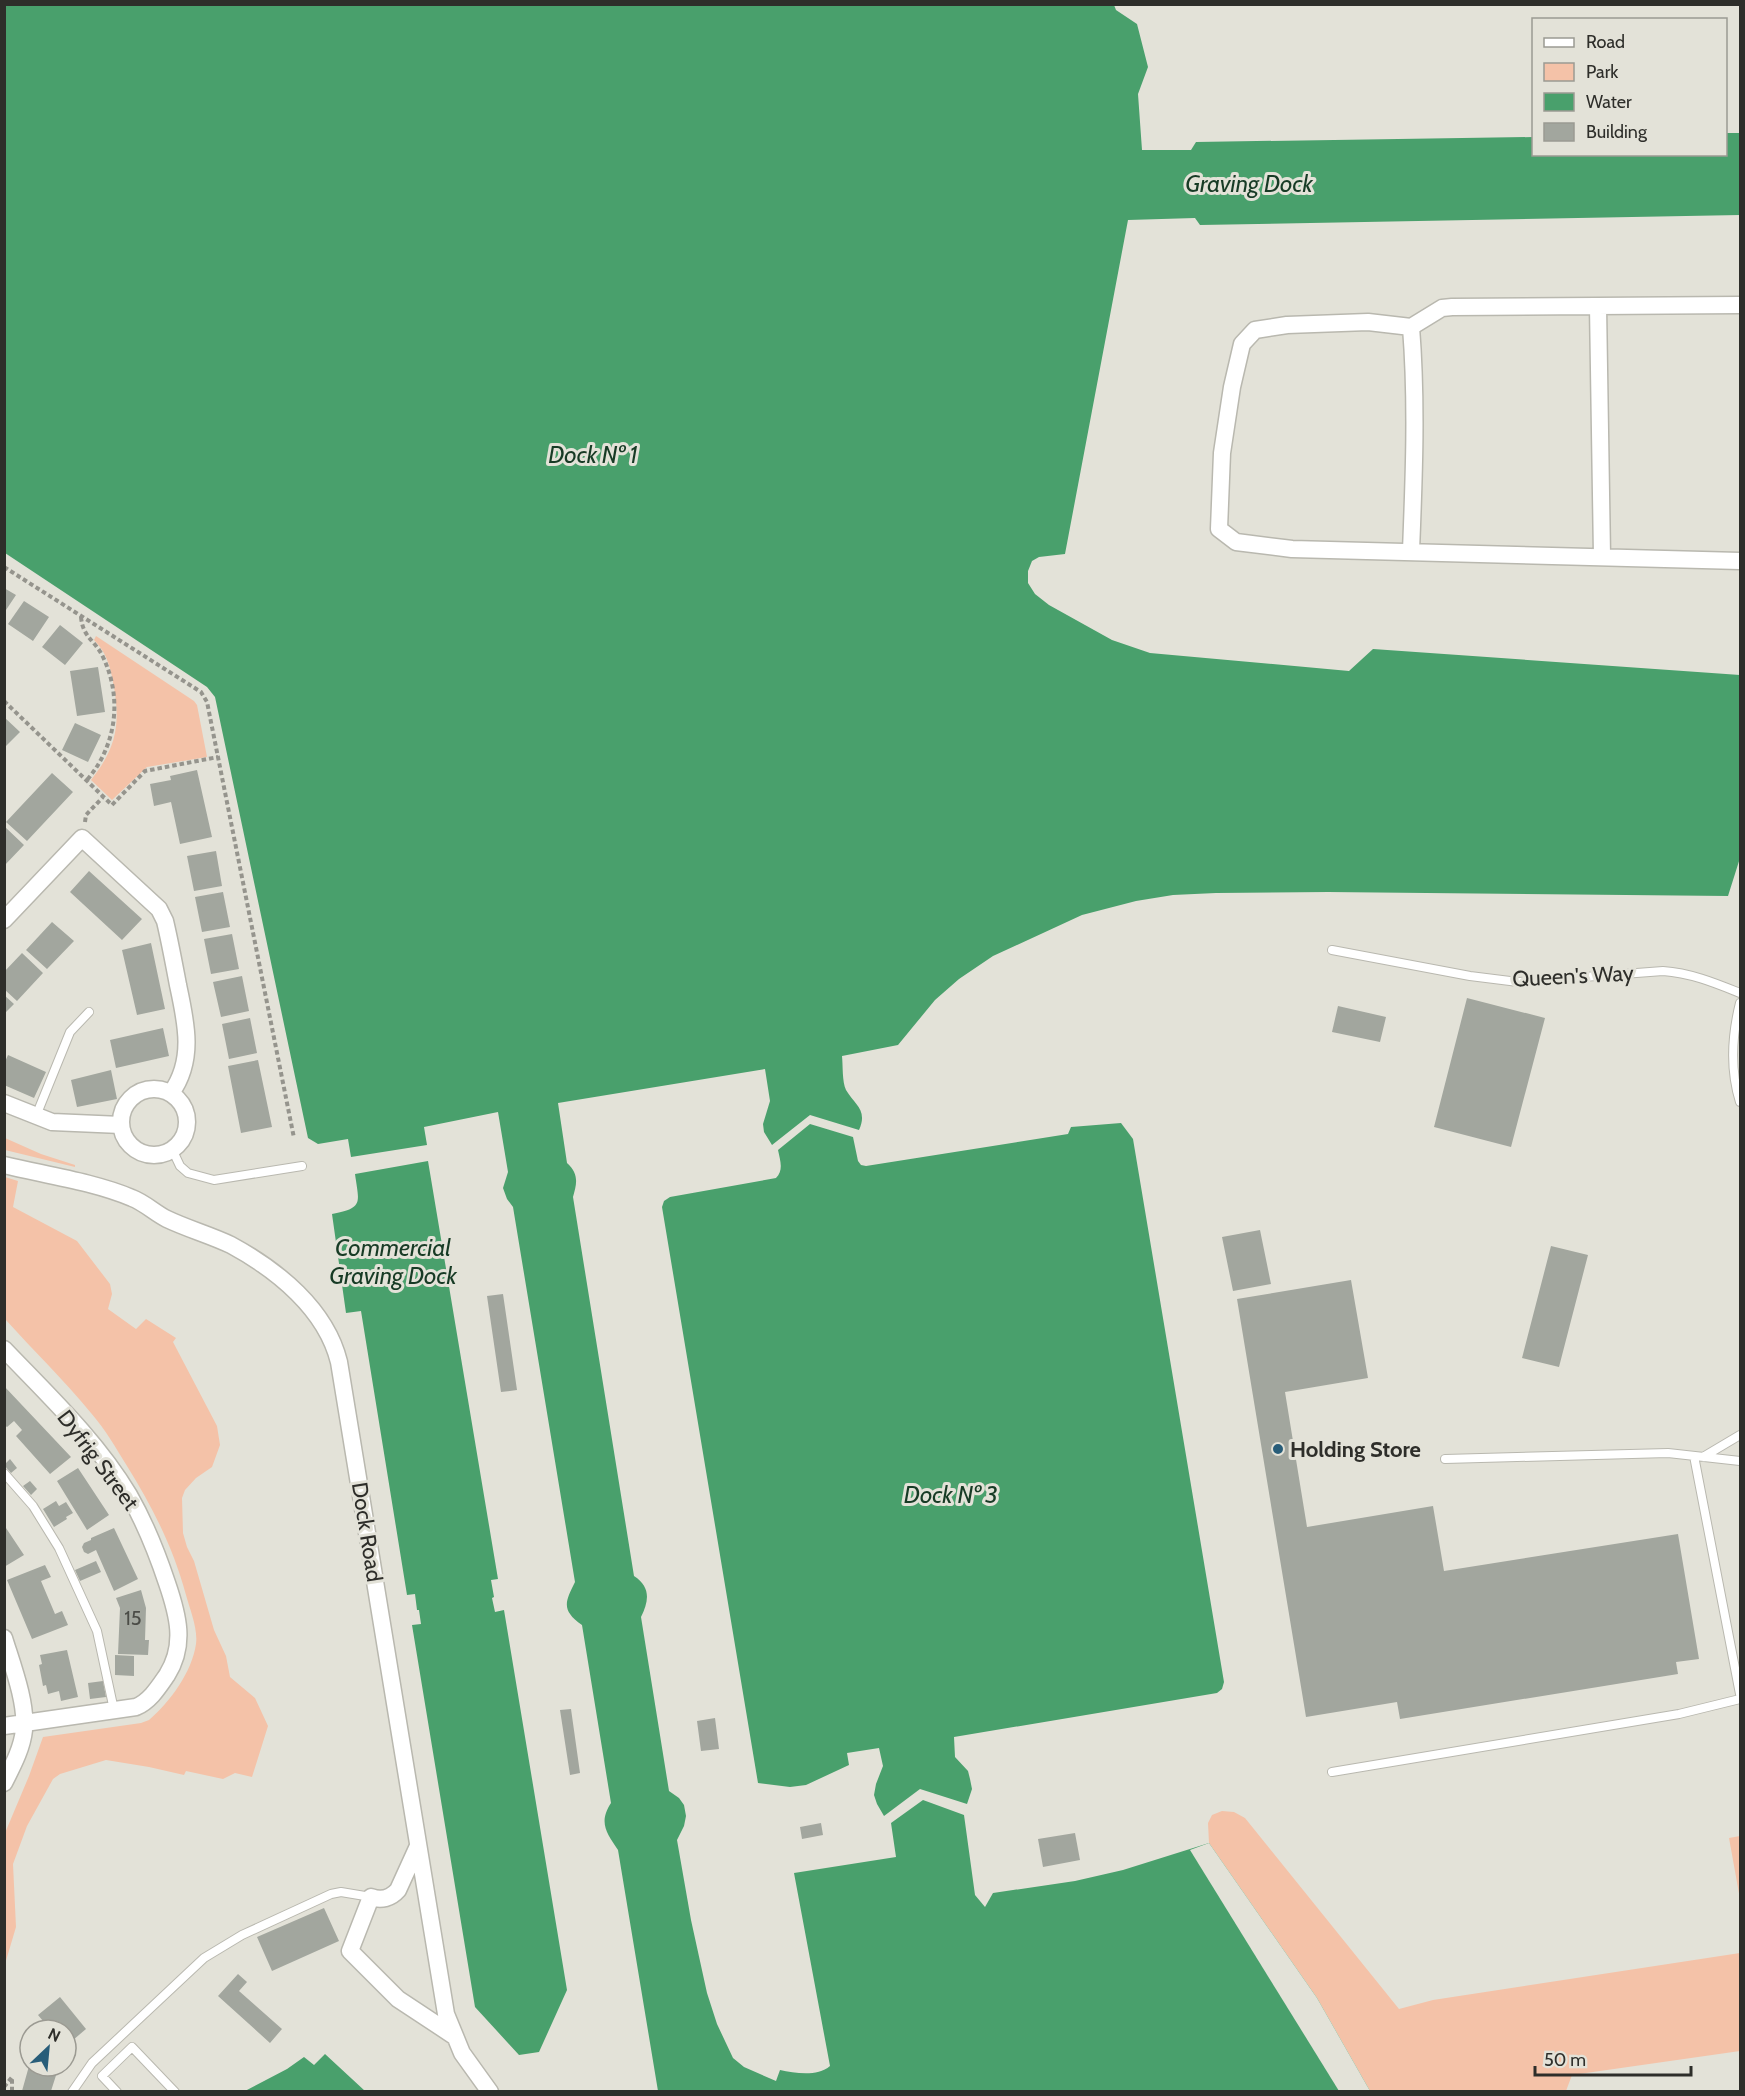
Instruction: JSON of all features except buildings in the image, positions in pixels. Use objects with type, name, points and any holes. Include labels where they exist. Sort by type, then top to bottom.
[{"type":"street","points":[[1740,305],[1442,308],[1411,327],[1368,322],[1287,325],[1255,330],[1242,344],[1232,387],[1222,453],[1219,530],[1236,542],[1292,549],[1740,561]]},
{"type":"street","points":[[1598,306],[1602,556]]},
{"type":"street","points":[[1411,327],[1415,450],[1411,551]]},
{"type":"street","points":[[4,920],[82,838],[159,909],[165,921],[188,1038],[184,1065],[171,1093]]},
{"type":"street","points":[[151,1089],[171,1093],[179,1100],[185,1110],[187,1121],[186,1132],[180,1142],[162,1154],[140,1151],[131,1145],[121,1125],[122,1114],[132,1097],[151,1089]]},
{"type":"street","points":[[4,1103],[52,1122],[121,1125]]},
{"type":"street","name":"Dock Road","points":[[4,1165],[106,1189],[134,1198],[167,1219],[230,1245],[279,1276],[299,1295],[327,1330],[335,1346],[339,1362],[446,2014],[454,2036],[474,2072],[490,2091]]},
{"type":"street","name":"Dyfrig Street","points":[[4,1349],[79,1429],[112,1470],[138,1512],[169,1588],[177,1615],[179,1633],[177,1653],[173,1664],[148,1700],[136,1707],[4,1726]]},
{"type":"street","points":[[4,1638],[20,1693],[25,1723],[22,1742],[4,1784]]},
{"type":"street","points":[[418,1846],[398,1890],[382,1899],[371,1897],[350,1951],[398,1999],[454,2036]]},
{"type":"lane","name":"Queen's Way","points":[[1332,950],[1470,976],[1518,982],[1644,972],[1682,973],[1698,976],[1740,993]]},
{"type":"lane","points":[[1740,1003],[1733,1050],[1735,1086],[1740,1102]]},
{"type":"lane","points":[[36,1116],[70,1032],[89,1012]]},
{"type":"lane","points":[[172,1149],[180,1166],[188,1173],[214,1180],[302,1166]]},
{"type":"lane","points":[[1704,1457],[1740,1435]]},
{"type":"lane","points":[[1445,1459],[1668,1453],[1740,1461]]},
{"type":"lane","points":[[1694,1456],[1740,1694]]},
{"type":"lane","points":[[4,1473],[45,1522],[97,1631],[114,1710]]},
{"type":"lane","points":[[1332,1772],[1679,1714],[1740,1699]]},
{"type":"lane","points":[[72,2091],[87,2068],[204,1958],[242,1935],[337,1893],[371,1897]]},
{"type":"lane","points":[[117,2091],[102,2076],[132,2047],[175,2091]]},
{"type":"lane","points":[[106,2050],[117,2061]]},
{"type":"path","points":[[4,567],[201,692],[207,702],[294,1138]]},
{"type":"path","points":[[81,616],[82,630],[103,657],[110,679],[116,716],[112,736],[104,756],[87,780]]},
{"type":"path","points":[[4,701],[112,805],[145,771],[218,757]]},
{"type":"path","points":[[82,838],[86,815],[103,797]]},
{"type":"path","points":[[4,2087],[12,2077],[12,2091]]},
{"type":"green space","points":[[96,636],[194,701],[197,705],[207,757],[147,767],[112,800],[91,780],[107,757],[115,734],[117,710],[107,659],[94,640]]},
{"type":"green space","points":[[5,1138],[41,1154],[75,1165],[75,1167],[5,1150]]},
{"type":"green space","points":[[5,1177],[18,1181],[13,1207],[77,1241],[110,1284],[112,1294],[108,1309],[136,1329],[146,1319],[176,1338],[173,1342],[217,1426],[220,1445],[212,1467],[196,1478],[185,1490],[182,1498],[183,1533],[194,1561],[214,1630],[226,1656],[230,1677],[255,1698],[268,1726],[252,1777],[235,1773],[223,1779],[186,1771],[184,1775],[106,1760],[60,1774],[53,1779],[27,1826],[13,1864],[16,1927],[5,1964],[5,1833],[43,1737],[149,1720],[165,1704],[185,1676],[194,1655],[196,1632],[181,1577],[161,1528],[110,1439],[70,1389],[5,1319]]},
{"type":"green space","points":[[1222,1811],[1234,1812],[1245,1818],[1399,2009],[1433,2000],[1740,1953],[1740,2051],[1572,2075],[1566,2091],[1370,2091],[1317,1998],[1209,1843],[1208,1823],[1212,1815]]},
{"type":"green space","points":[[1740,1836],[1740,1899],[1729,1838]]},
{"type":"water","name":"Dock Nº 1","points":[[4,5],[1114,5],[1116,10],[1137,24],[1148,67],[1138,94],[1142,150],[1191,150],[1196,142],[1532,137],[1532,156],[1727,156],[1727,133],[1740,133],[1740,215],[1200,225],[1195,218],[1128,220],[1065,554],[1039,557],[1032,561],[1028,571],[1028,583],[1035,594],[1049,605],[1112,640],[1150,653],[1349,671],[1373,649],[1740,675],[1740,858],[1728,896],[1328,892],[1173,895],[1136,901],[1082,915],[993,956],[959,979],[935,1000],[898,1045],[842,1056],[845,1087],[859,1108],[862,1117],[859,1130],[810,1115],[772,1145],[764,1132],[763,1124],[770,1101],[765,1069],[558,1103],[567,1163],[574,1171],[576,1179],[573,1197],[634,1576],[640,1580],[647,1595],[641,1617],[669,1791],[684,1805],[686,1816],[677,1840],[691,1920],[707,1993],[717,2024],[733,2058],[744,2067],[776,2081],[780,2070],[812,2073],[830,2066],[794,1873],[896,1857],[891,1823],[923,1800],[964,1815],[975,1895],[985,1907],[993,1893],[1075,1881],[1123,1870],[1209,1843],[1317,1998],[1370,2091],[658,2091],[618,1850],[608,1833],[605,1822],[605,1816],[611,1803],[582,1625],[571,1615],[567,1605],[575,1582],[513,1207],[503,1188],[508,1172],[498,1112],[424,1127],[427,1145],[351,1157],[348,1139],[318,1144],[308,1138],[215,697],[207,687],[5,553]]},
{"type":"water","name":"Dock Nº 3","points":[[1121,1123],[1133,1139],[1224,1682],[1222,1689],[1217,1693],[954,1737],[955,1757],[968,1771],[972,1789],[967,1804],[920,1789],[884,1816],[874,1795],[883,1766],[879,1748],[847,1753],[849,1765],[806,1785],[790,1787],[758,1783],[662,1207],[664,1201],[670,1197],[776,1178],[781,1168],[778,1150],[810,1124],[853,1137],[858,1161],[861,1165],[866,1166],[1068,1134],[1071,1127]]},
{"type":"water","name":"Commercial Graving Dock","points":[[428,1161],[498,1579],[491,1580],[494,1597],[492,1598],[495,1612],[504,1610],[567,1990],[539,2052],[519,2055],[475,2007],[412,1625],[421,1624],[419,1610],[417,1610],[415,1594],[407,1595],[361,1311],[346,1313],[332,1214],[350,1209],[357,1203],[355,1174]]},
{"type":"water","points":[[325,2054],[365,2091],[245,2091],[287,2069],[304,2057],[314,2065]]},
{"type":"pier","points":[[1209,1843],[1317,1998],[1370,2091],[1339,2091],[1190,1850]]},
{"type":"place","name":"Holding Store","points":[[1278,1449]]},
{"type":"water label","name":"Graving Dock","points":[[1249,183]]}]
